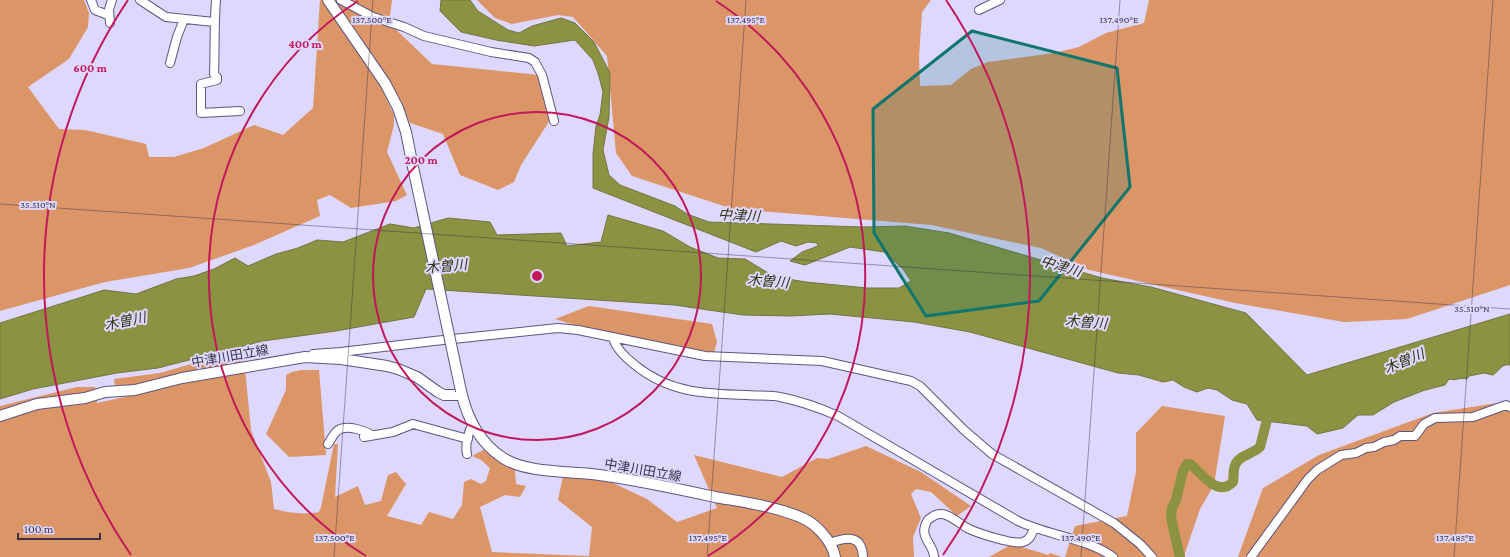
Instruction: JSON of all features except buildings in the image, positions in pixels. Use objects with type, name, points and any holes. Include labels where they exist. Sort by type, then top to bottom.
[{"type":"main road","name":"中津川田立線","points":[[328,0],[385,83],[398,108],[406,132],[466,412],[487,445],[504,459],[532,469],[615,477],[770,508],[802,517],[814,525],[830,544],[836,557]]},
{"type":"main road","name":"中津川田立線","points":[[0,416],[37,404],[77,399],[105,392],[135,390],[182,378],[305,356],[341,356],[398,369],[417,377],[444,395],[462,393]]},
{"type":"street","points":[[91,0],[95,10],[109,19],[112,0]]},
{"type":"street","points":[[140,0],[166,17],[214,22]]},
{"type":"street","points":[[216,0],[214,22],[214,74],[217,77],[217,80],[202,84],[201,113],[240,112]]},
{"type":"street","points":[[341,0],[373,17],[404,27],[429,38],[496,54],[529,58],[534,62],[542,75],[554,120]]},
{"type":"street","points":[[979,10],[1000,0]]},
{"type":"street","points":[[170,63],[177,37],[184,19]]},
{"type":"street","points":[[341,356],[434,341],[558,328],[578,330],[705,356],[822,361],[910,381],[920,386],[964,430],[992,454],[1114,523],[1140,544],[1152,557]]},
{"type":"street","points":[[613,338],[615,345],[628,359],[642,371],[660,382],[683,390],[703,394],[779,396],[825,410],[838,416],[1018,521],[1034,528],[1092,546],[1105,551],[1113,557]]},
{"type":"street","points":[[1251,557],[1308,479],[1327,463],[1341,455],[1356,453],[1366,448],[1374,447],[1384,442],[1394,440],[1400,436],[1416,436],[1424,424],[1435,418],[1473,417],[1488,413],[1506,405],[1510,407]]},
{"type":"street","points":[[364,437],[393,432],[413,424],[468,439]]},
{"type":"street","points":[[467,454],[466,449],[469,430],[473,424]]},
{"type":"street","points":[[328,444],[339,429],[344,428],[357,429],[367,432],[373,436]]},
{"type":"street","points":[[934,557],[933,549],[927,541],[924,530],[928,520],[936,514],[948,516],[967,528],[979,533],[1016,542],[1023,542],[1028,539],[1034,528]]},
{"type":"street","points":[[830,544],[844,538],[855,540],[862,548],[863,557]]},
{"type":"highlighted area","points":[[972,31],[1117,68],[1130,187],[1039,301],[926,316],[874,233],[873,109]]},
{"type":"shaded area","points":[[0,0],[84,0],[89,13],[88,27],[69,59],[28,87],[59,129],[85,130],[146,144],[149,157],[174,157],[204,148],[254,125],[283,135],[313,108],[320,0],[392,0],[389,23],[432,64],[539,75],[550,120],[521,165],[514,182],[498,190],[460,175],[443,134],[410,123],[396,93],[386,98],[394,115],[394,125],[387,152],[407,195],[396,201],[351,208],[330,195],[317,200],[320,216],[254,245],[189,268],[105,282],[0,311]]},
{"type":"shaded area","points":[[477,0],[931,0],[922,12],[919,57],[920,86],[951,85],[971,69],[988,62],[1054,53],[1079,47],[1106,33],[1144,23],[1149,0],[1510,0],[1510,285],[1407,319],[1344,322],[1235,303],[1089,270],[1041,248],[931,225],[733,209],[632,176],[616,153],[607,56],[573,17],[558,15],[512,24],[495,18]]},
{"type":"shaded area","points":[[589,306],[712,324],[717,342],[713,356],[643,347],[555,319]]},
{"type":"shaded area","points":[[243,349],[251,430],[271,482],[274,509],[302,513],[319,512],[334,444],[338,444],[335,497],[358,486],[365,505],[381,501],[388,475],[396,472],[406,484],[387,516],[421,525],[429,512],[453,519],[462,505],[464,482],[471,479],[481,484],[486,481],[490,468],[481,460],[472,456],[487,448],[515,470],[516,484],[526,486],[520,497],[505,495],[480,507],[492,552],[589,556],[592,527],[558,500],[563,476],[611,482],[647,499],[677,522],[717,508],[694,455],[782,477],[817,458],[828,459],[866,446],[921,472],[971,506],[957,516],[931,492],[916,489],[911,494],[921,518],[913,537],[914,557],[0,557],[0,406],[77,387],[95,387],[97,403],[134,395],[133,386],[115,386],[114,379],[160,373]]},
{"type":"shaded area","points":[[301,370],[319,370],[326,455],[289,457],[266,434],[286,390],[286,375]]},
{"type":"shaded area","points":[[1510,401],[1510,557],[1238,557],[1263,488],[1319,455],[1433,413]]},
{"type":"shaded area","points":[[1162,406],[1225,416],[1214,485],[1200,509],[1185,557],[1065,557],[1075,526],[1127,516],[1136,472],[1136,433]]},
{"type":"shaded area","points":[[1012,544],[1048,555],[1050,553],[1062,557],[989,557]]},
{"type":"water","points":[[441,0],[470,0],[478,11],[508,30],[519,33],[532,26],[561,18],[575,23],[594,42],[610,73],[609,117],[603,150],[609,175],[620,185],[675,206],[687,214],[709,222],[863,227],[905,226],[949,233],[1102,278],[1151,287],[1246,313],[1307,375],[1510,314],[1510,365],[1503,366],[1493,375],[1484,373],[1469,376],[1467,379],[1449,379],[1445,385],[1425,390],[1394,402],[1373,415],[1358,415],[1343,428],[1317,434],[1307,426],[1257,420],[1247,404],[1232,400],[1217,390],[1208,388],[1197,392],[1184,387],[1173,380],[1163,382],[1139,375],[1118,373],[970,332],[914,322],[830,314],[790,316],[743,315],[674,305],[426,289],[414,317],[336,331],[263,341],[158,368],[117,373],[33,389],[0,399],[0,323],[104,290],[136,294],[176,279],[194,276],[214,269],[235,258],[248,266],[276,254],[298,248],[317,240],[343,242],[390,224],[414,228],[448,218],[490,222],[497,235],[561,233],[567,246],[601,242],[608,215],[663,231],[690,247],[718,258],[745,259],[775,277],[806,282],[867,288],[899,288],[911,281],[903,269],[884,252],[850,247],[805,265],[790,261],[802,252],[818,246],[817,243],[808,242],[796,246],[781,241],[756,252],[593,188],[593,154],[596,126],[600,115],[603,92],[593,60],[575,40],[534,46],[496,40],[461,32],[440,11]]},
{"type":"waterway","points":[[1180,557],[1171,518],[1172,508],[1176,500],[1183,471],[1187,464],[1190,464],[1216,486],[1227,486],[1233,482],[1235,464],[1241,458],[1260,447],[1270,408]]},
{"type":"water label","name":"中津川","points":[[739,215]]},
{"type":"water label","name":"木曽川","points":[[446,266]]},
{"type":"water label","name":"中津川","points":[[1061,266]]},
{"type":"water label","name":"木曽川","points":[[768,281]]},
{"type":"water label","name":"木曽川","points":[[125,321]]},
{"type":"water label","name":"木曽川","points":[[1086,322]]},
{"type":"water label","name":"木曽川","points":[[1404,361]]}]
